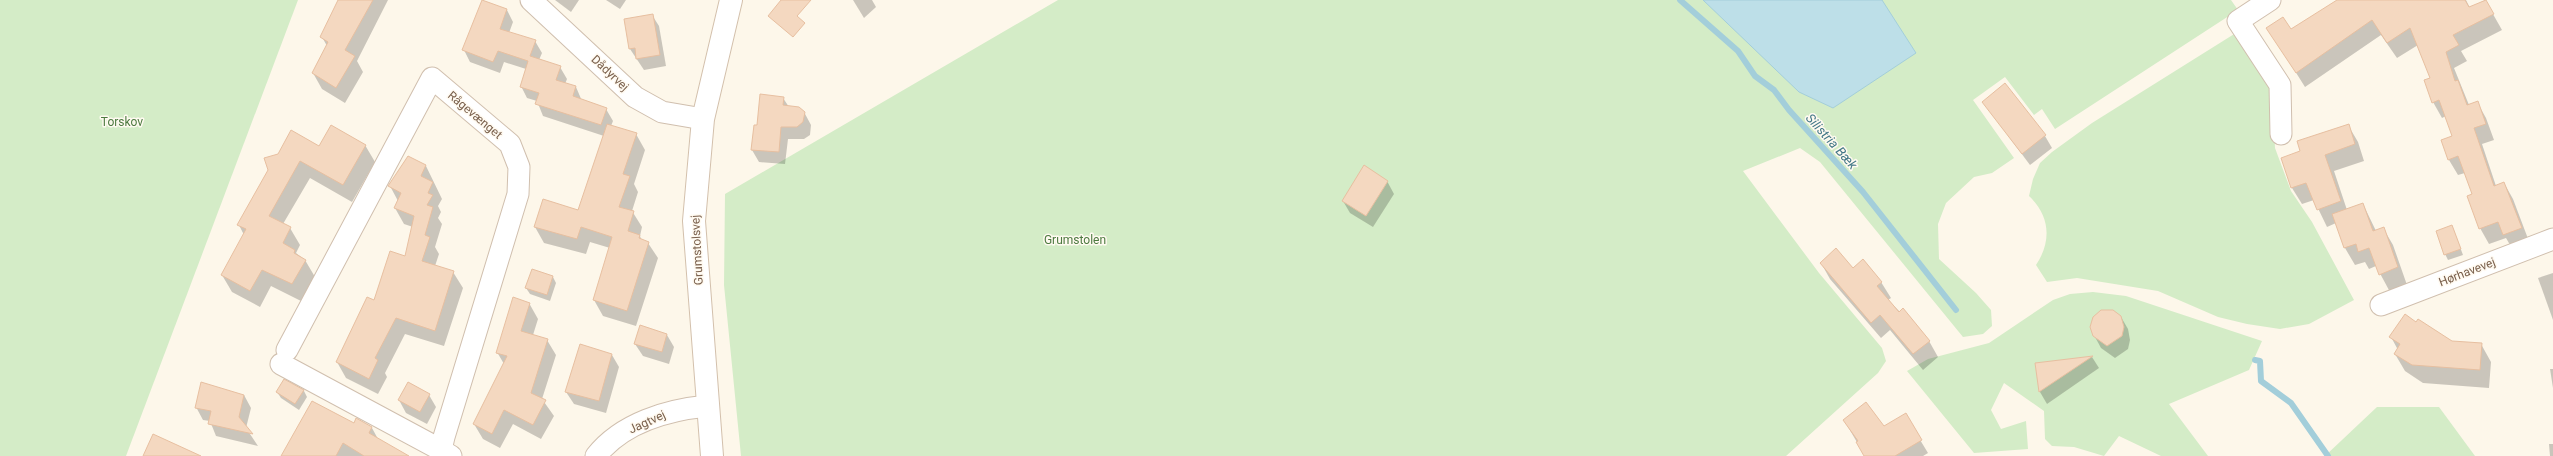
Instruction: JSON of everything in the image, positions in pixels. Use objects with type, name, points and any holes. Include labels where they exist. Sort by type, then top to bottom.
[{"type":"street","name":"Dådyrvej","points":[[531,0],[640,100],[662,112],[703,119]]},
{"type":"street","name":"Grumstolsvej","points":[[712,456],[694,221],[703,119],[731,0]]},
{"type":"street","points":[[2270,0],[2238,21],[2280,85],[2281,134]]},
{"type":"street","name":"Rågevænget","points":[[432,78],[510,144],[519,167],[520,181],[518,194],[446,453],[284,357],[432,78]]},
{"type":"street","name":"Hørhavevej","points":[[2381,305],[2553,239]]},
{"type":"street","name":"Jagtvej","points":[[596,456],[618,437],[659,414],[707,406]]},
{"type":"green space","name":"Torskov","points":[[0,0],[298,0],[126,456],[0,456]]},
{"type":"green space","name":"Grumstolen","points":[[1058,0],[2231,0],[2238,10],[2055,129],[2042,109],[2034,115],[2005,77],[1973,100],[2014,158],[1992,173],[1974,177],[1946,203],[1938,224],[1939,259],[1976,293],[1991,310],[1992,326],[1983,334],[1963,337],[1820,162],[1800,148],[1743,171],[1819,273],[1882,348],[1886,361],[1878,373],[1786,456],[741,456],[724,285],[725,194]]},
{"type":"green space","points":[[2239,31],[2272,87],[2275,148],[2291,191],[2312,222],[2354,300],[2309,324],[2280,329],[2247,324],[2218,317],[2158,291],[2077,278],[2047,282],[2036,265],[2045,247],[2045,220],[2036,204],[2029,196],[2033,179],[2040,163],[2052,152],[2092,123]]},
{"type":"green space","points":[[2093,292],[2126,296],[2262,341],[2249,370],[2169,404],[2208,456],[2161,456],[2119,436],[2104,456],[2074,447],[2052,446],[2045,439],[2044,411],[2004,383],[1991,410],[2001,429],[2026,421],[2028,449],[1974,453],[1907,371],[1928,359],[1989,343],[2053,300],[2070,294]]},
{"type":"green space","points":[[2377,407],[2439,407],[2475,456],[2325,456]]},
{"type":"water","points":[[1703,0],[1882,0],[1916,53],[1833,108],[1799,92]]},
{"type":"building","points":[[338,0],[373,0],[345,50],[355,56],[336,88],[312,73],[328,42],[320,37]]},
{"type":"building","points":[[482,0],[507,9],[500,29],[536,40],[530,56],[561,66],[556,80],[576,86],[573,96],[607,108],[601,125],[535,104],[539,93],[520,87],[528,61],[498,51],[493,62],[462,50]]},
{"type":"building","points":[[781,0],[811,0],[797,16],[805,23],[793,37],[768,16]]},
{"type":"building","points":[[2337,0],[2465,0],[2469,7],[2486,0],[2494,14],[2453,35],[2459,45],[2446,52],[2455,81],[2458,80],[2467,105],[2478,101],[2486,124],[2474,128],[2494,186],[2504,182],[2522,228],[2503,235],[2498,222],[2479,229],[2467,196],[2472,194],[2458,156],[2448,160],[2441,140],[2452,136],[2439,100],[2432,103],[2424,80],[2430,78],[2410,28],[2387,43],[2372,20],[2296,73],[2266,28],[2283,17],[2291,29]]},
{"type":"building","points":[[653,14],[660,55],[636,59],[635,48],[629,49],[624,19]]},
{"type":"building","points":[[2005,83],[2046,135],[2022,154],[1982,102]]},
{"type":"building","points":[[760,94],[784,97],[783,105],[799,107],[805,112],[803,122],[797,127],[781,127],[779,152],[751,150],[754,125],[757,125]]},
{"type":"building","points":[[607,124],[637,133],[623,174],[630,176],[619,207],[634,211],[628,231],[640,235],[639,238],[649,242],[627,311],[593,300],[612,237],[581,227],[577,239],[534,227],[543,199],[578,210]]},
{"type":"building","points":[[2349,124],[2355,144],[2325,155],[2341,201],[2317,210],[2306,183],[2291,188],[2281,158],[2300,151],[2297,141]]},
{"type":"building","points":[[331,125],[366,145],[343,185],[300,161],[269,216],[291,227],[283,243],[295,250],[294,253],[306,260],[292,284],[262,270],[250,291],[221,275],[246,229],[237,225],[268,170],[264,158],[278,154],[291,130],[319,146]]},
{"type":"building","points":[[408,156],[426,165],[421,176],[433,182],[428,193],[433,195],[427,205],[433,207],[425,235],[430,237],[422,261],[454,271],[435,331],[396,318],[375,358],[378,360],[369,379],[336,362],[367,297],[374,300],[390,251],[405,256],[414,216],[394,208],[401,193],[388,186]]},
{"type":"building","points":[[1364,165],[1388,181],[1366,216],[1342,201]]},
{"type":"building","points":[[2363,203],[2373,231],[2384,227],[2398,267],[2379,275],[2369,248],[2358,252],[2356,244],[2344,248],[2332,214]]},
{"type":"building","points":[[2452,225],[2461,249],[2444,255],[2436,231]]},
{"type":"building","points":[[1836,248],[1853,268],[1863,259],[1882,282],[1877,286],[1899,312],[1903,308],[1930,341],[1913,354],[1880,315],[1871,323],[1820,263]]},
{"type":"building","points":[[532,269],[553,276],[547,295],[525,288]]},
{"type":"building","points":[[513,297],[530,303],[521,331],[548,339],[531,393],[546,400],[533,425],[504,410],[492,434],[473,424],[507,356],[496,353]]},
{"type":"building","points":[[2101,310],[2113,310],[2121,316],[2124,327],[2122,336],[2107,346],[2093,336],[2090,327],[2093,317]]},
{"type":"building","points":[[2405,314],[2416,322],[2418,319],[2452,341],[2482,343],[2480,370],[2412,365],[2394,354],[2400,344],[2389,337]]},
{"type":"building","points":[[640,325],[667,334],[662,352],[634,344]]},
{"type":"building","points":[[580,344],[612,354],[599,401],[565,392]]},
{"type":"building","points":[[2093,356],[2039,392],[2035,363]]},
{"type":"building","points":[[284,379],[304,390],[295,404],[276,392]]},
{"type":"building","points":[[201,382],[244,395],[239,417],[253,434],[208,424],[211,411],[195,408]]},
{"type":"building","points":[[408,382],[430,394],[420,412],[398,400]]},
{"type":"building","points":[[312,401],[354,423],[356,418],[372,427],[369,433],[409,456],[364,456],[343,443],[336,456],[281,456]]},
{"type":"building","points":[[1866,402],[1884,426],[1906,413],[1922,440],[1895,456],[1864,456],[1856,442],[1858,441],[1843,420]]},
{"type":"building","points":[[153,434],[201,456],[143,456]]},
{"type":"waterway","name":"Silistria Bæk","points":[[1680,0],[1738,51],[1755,76],[1774,90],[1789,110],[1863,192],[1956,310]]},
{"type":"waterway","name":"Silistria Bæk","points":[[2255,360],[2260,361],[2261,381],[2291,403],[2328,456]]}]
